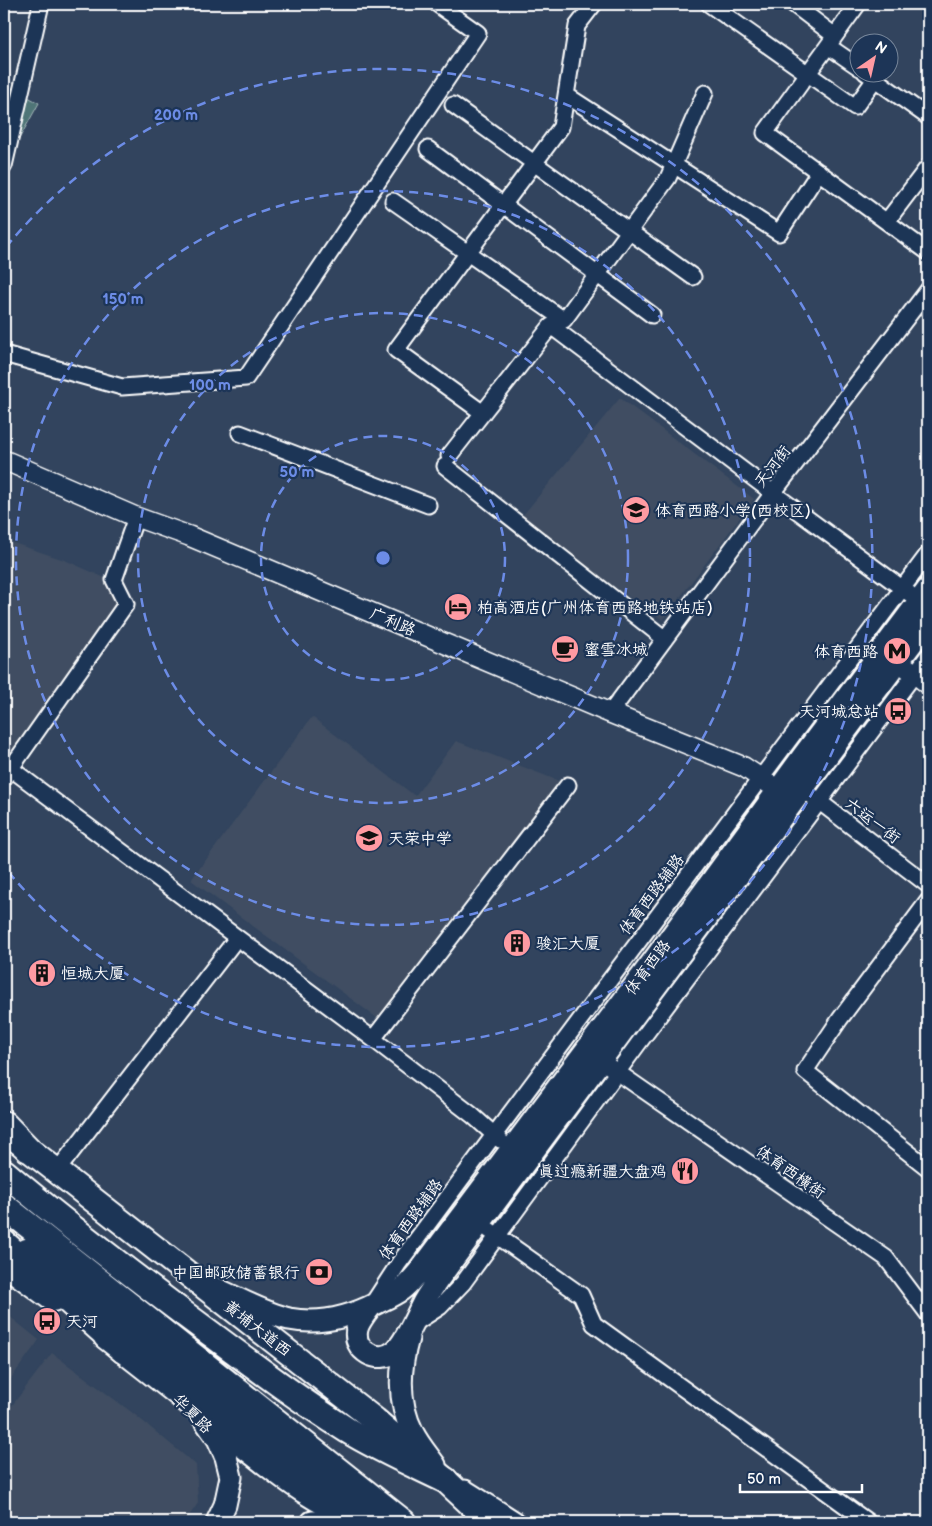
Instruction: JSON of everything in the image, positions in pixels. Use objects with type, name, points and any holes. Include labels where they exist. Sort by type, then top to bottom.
[{"type":"highway","points":[[4,1124],[28,1149]]},
{"type":"highway","points":[[4,1172],[36,1199],[247,1361],[348,1430],[393,1455],[446,1480]]},
{"type":"highway","points":[[9,1219],[403,1522]]},
{"type":"highway","points":[[4,1243],[123,1350]]},
{"type":"main road","name":"体育西路","points":[[194,1279],[266,1311],[303,1321],[322,1321],[355,1313],[399,1292],[410,1283],[653,961],[692,905],[924,595]]},
{"type":"main road","name":"体育西路","points":[[411,1326],[430,1291],[480,1223],[609,1066],[684,966],[802,789],[914,673],[928,622]]},
{"type":"main road","name":"黄埔大道西","points":[[4,1130],[375,1420],[446,1480],[485,1502],[514,1522]]},
{"type":"main road","points":[[9,1219],[136,1334],[270,1440],[382,1522]]},
{"type":"main road","points":[[4,1263],[123,1350],[257,1456],[317,1498],[337,1509],[374,1522]]},
{"type":"main road","points":[[371,1306],[358,1324],[356,1331],[357,1340],[363,1350],[372,1357],[381,1358],[394,1353],[411,1326]]},
{"type":"main road","points":[[411,1326],[404,1351],[401,1386],[406,1417],[414,1435],[446,1480],[490,1522]]},
{"type":"main road","name":"华夏路","points":[[123,1350],[204,1419],[218,1439],[226,1457],[231,1477],[224,1505],[217,1522]]},
{"type":"main road","points":[[312,1522],[352,1522]]},
{"type":"street","points":[[4,166],[41,4]]},
{"type":"street","points":[[4,354],[122,387],[246,378],[478,33],[437,4]]},
{"type":"street","points":[[483,413],[396,350],[561,127],[577,26],[592,4]]},
{"type":"street","points":[[709,4],[855,107],[867,82]]},
{"type":"street","points":[[793,4],[850,59]]},
{"type":"street","points":[[858,4],[765,133],[928,252]]},
{"type":"street","points":[[878,82],[928,117]]},
{"type":"street","points":[[393,201],[564,320],[668,178],[705,93]]},
{"type":"street","points":[[566,95],[778,233],[819,172]]},
{"type":"street","points":[[453,104],[693,277]]},
{"type":"street","points":[[428,149],[652,315]]},
{"type":"street","points":[[888,221],[928,167]]},
{"type":"street","name":"天河街","points":[[610,713],[928,290]]},
{"type":"street","points":[[665,639],[447,461],[551,326],[773,494],[902,588],[924,595]]},
{"type":"street","points":[[240,433],[428,505]]},
{"type":"street","name":"广利路","points":[[4,460],[136,517],[189,536],[610,713],[744,767],[778,790]]},
{"type":"street","points":[[136,517],[114,580],[126,604],[7,773],[237,938],[373,1039],[472,1115],[511,1149]]},
{"type":"street","name":"体育西路辅路","points":[[371,1306],[399,1263],[928,554]]},
{"type":"street","points":[[684,966],[820,802],[928,656]]},
{"type":"street","points":[[373,1039],[568,785]]},
{"type":"street","name":"六运一街","points":[[802,789],[928,885]]},
{"type":"street","points":[[674,893],[692,905]]},
{"type":"street","points":[[928,901],[840,1019],[805,1071],[928,1168]]},
{"type":"street","points":[[57,1171],[237,938]]},
{"type":"street","points":[[411,1326],[440,1307],[463,1283],[497,1236],[609,1066]]},
{"type":"street","name":"体育西横街","points":[[609,1066],[886,1258],[928,1314]]},
{"type":"street","points":[[480,1223],[581,1295],[594,1324],[868,1522]]},
{"type":"shaded area","name":"体育西路小学(西校区)","points":[[620,398],[754,499],[663,620],[518,521]]},
{"type":"shaded area","points":[[4,540],[67,561],[105,578],[117,604],[4,771]]},
{"type":"shaded area","name":"天荣中学","points":[[312,717],[415,796],[456,741],[559,781],[381,1021],[191,880]]},
{"type":"shaded area","points":[[4,1312],[39,1340],[4,1388]]},
{"type":"shaded area","points":[[52,1353],[134,1414],[196,1465],[198,1503],[185,1522],[4,1522],[4,1416]]},
{"type":"green space","points":[[4,84],[39,103],[4,166]]},
{"type":"place","name":"体育西路小学(西校区)","points":[[636,510]]},
{"type":"place","name":"柏高酒店(广州体育西路地铁站店)","points":[[458,607]]},
{"type":"place","name":"蜜雪冰城","points":[[565,649]]},
{"type":"place","name":"体育西路","points":[[897,651]]},
{"type":"place","name":"天河城总站","points":[[898,711]]},
{"type":"place","name":"天荣中学","points":[[369,838]]},
{"type":"place","name":"骏汇大厦","points":[[517,943]]},
{"type":"place","name":"恒城大厦","points":[[42,973]]},
{"type":"place","name":"真过瘾新疆大盘鸡","points":[[685,1171]]},
{"type":"place","name":"中国邮政储蓄银行","points":[[319,1272]]},
{"type":"place","name":"天河","points":[[47,1321]]}]
